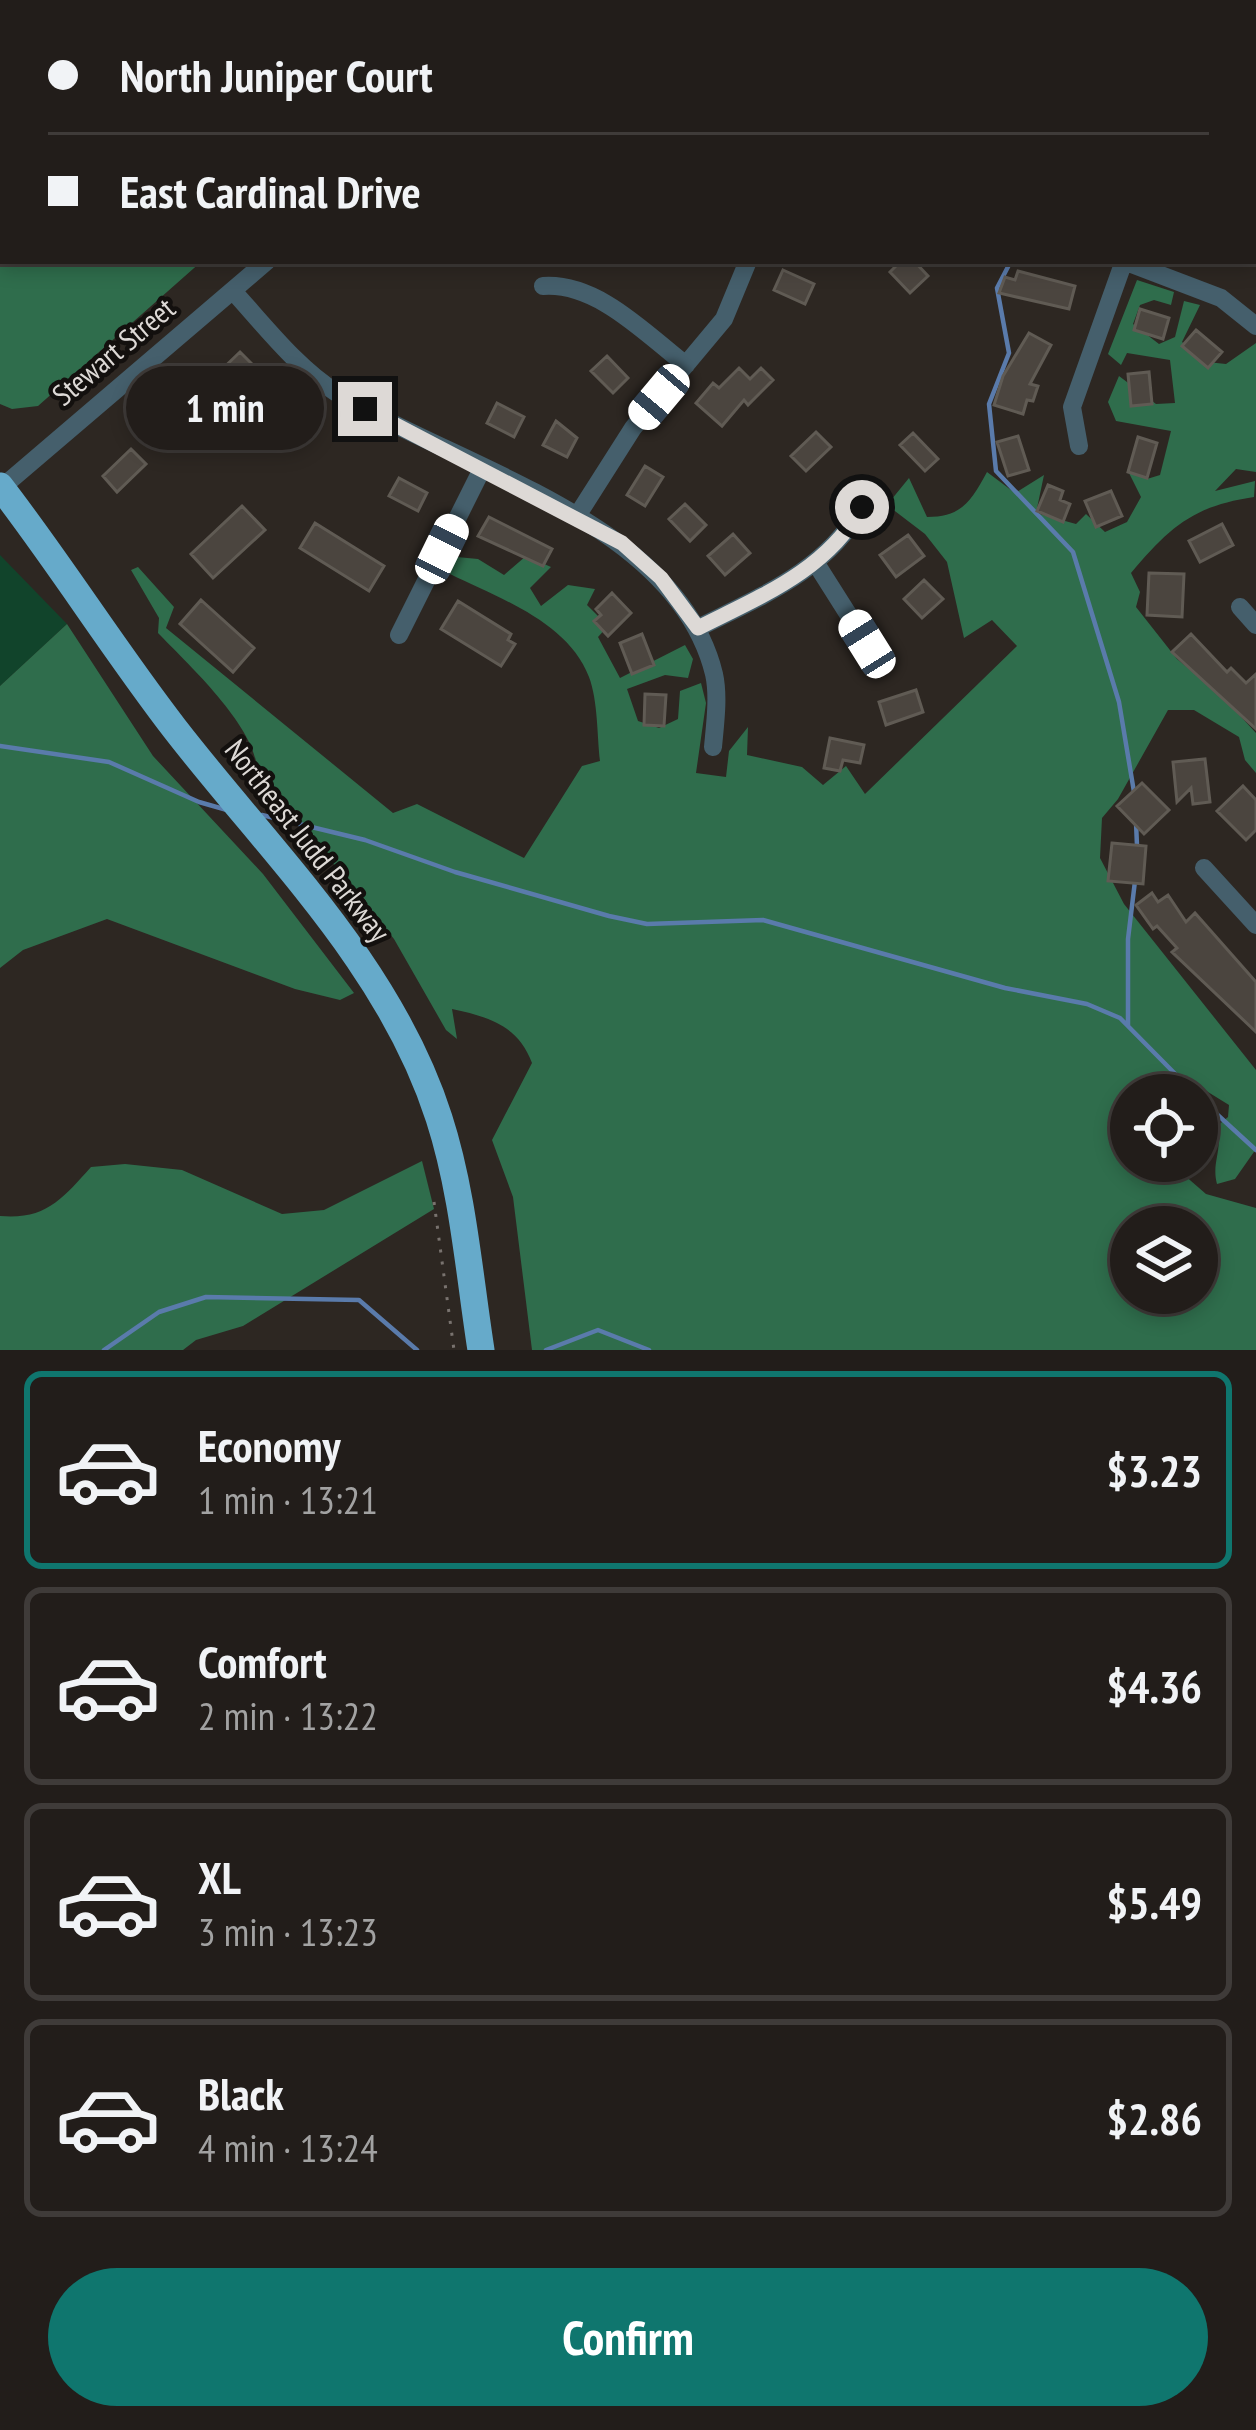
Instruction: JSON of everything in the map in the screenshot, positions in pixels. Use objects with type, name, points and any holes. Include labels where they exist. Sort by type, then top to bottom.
[{"type":"highway","name":"Northeast Judd Parkway","points":[[0,487],[174,728],[354,948],[398,1024],[439,1116],[458,1198],[481,1350]]},
{"type":"street","name":"Stewart Street","points":[[0,487],[264,264]]},
{"type":"street","points":[[577,515],[633,428],[724,319],[747,264]]},
{"type":"street","points":[[1079,446],[1072,407],[1123,264]]},
{"type":"street","points":[[1132,264],[1221,298],[1256,326]]},
{"type":"street","points":[[543,286],[562,285],[598,301],[686,365]]},
{"type":"street","points":[[233,291],[332,390],[577,515],[622,543],[661,578],[698,628],[715,678],[713,747]]},
{"type":"street","points":[[399,635],[482,469]]},
{"type":"street","points":[[698,628],[817,565],[846,536],[862,507]]},
{"type":"street","points":[[817,565],[867,644]]},
{"type":"street","points":[[1240,607],[1256,625]]},
{"type":"street","points":[[1204,868],[1256,925]]},
{"type":"path","points":[[434,1202],[454,1350]]},
{"type":"green space","points":[[0,264],[199,264],[38,406],[12,409],[0,404]]},
{"type":"green space","points":[[1137,280],[1174,292],[1171,305],[1154,300],[1140,305],[1133,324],[1159,344],[1175,337],[1184,301],[1200,305],[1182,342],[1207,362],[1226,364],[1256,343],[1256,472],[1236,469],[1215,491],[1255,481],[1254,497],[1215,506],[1184,521],[1131,573],[1140,592],[1136,607],[1177,659],[1220,694],[1256,733],[1256,773],[1245,760],[1239,737],[1194,710],[1168,710],[1118,799],[1102,818],[1100,858],[1124,904],[1256,1070],[1256,1149],[1235,1179],[1217,1184],[1218,1125],[1228,1117],[1229,1105],[1218,1098],[1218,1074],[1110,1074],[1110,1182],[1192,1182],[1206,1194],[1256,1208],[1256,1350],[532,1350],[513,1197],[492,1140],[532,1063],[526,1050],[501,1025],[466,1012],[452,1009],[457,1039],[446,1030],[394,939],[257,769],[233,715],[158,633],[159,618],[131,570],[138,567],[174,607],[166,628],[393,813],[417,804],[524,858],[582,766],[600,761],[592,686],[579,658],[549,627],[450,574],[457,557],[478,559],[504,575],[526,556],[551,567],[530,588],[541,606],[568,585],[595,589],[587,605],[608,626],[598,637],[620,678],[685,645],[693,659],[688,678],[665,675],[627,689],[638,721],[659,728],[678,719],[680,691],[701,683],[706,703],[696,773],[726,777],[729,751],[748,727],[747,755],[802,767],[823,785],[846,766],[865,794],[1017,646],[992,620],[964,638],[947,562],[925,534],[887,505],[909,478],[927,517],[949,514],[964,505],[987,472],[1015,493],[1044,475],[1036,513],[1076,524],[1086,514],[1105,532],[1127,522],[1141,497],[1127,469],[1147,479],[1160,475],[1171,431],[1116,421],[1108,402],[1119,376],[1156,404],[1175,403],[1170,360],[1127,353],[1121,365],[1108,354]]},
{"type":"green space","points":[[0,555],[67,624],[0,686]]},
{"type":"green space","points":[[67,624],[153,756],[263,874],[354,993],[340,1000],[295,989],[107,919],[23,950],[0,968],[0,686]]},
{"type":"green space","points":[[422,1161],[434,1209],[243,1326],[196,1340],[183,1350],[0,1350],[0,1216],[41,1211],[62,1198],[91,1167],[125,1164],[182,1170],[282,1214],[324,1210]]},
{"type":"building","points":[[898,264],[917,264],[928,276],[910,293],[890,272]]},
{"type":"building","points":[[783,270],[814,284],[805,304],[774,290]]},
{"type":"building","points":[[1018,271],[1075,286],[1069,309],[999,293],[1005,277],[1015,280]]},
{"type":"building","points":[[1140,309],[1169,318],[1163,339],[1134,330]]},
{"type":"building","points":[[1196,330],[1222,352],[1208,368],[1182,346]]},
{"type":"building","points":[[1029,333],[1051,345],[1030,384],[1038,386],[1023,414],[994,405],[1003,376]]},
{"type":"building","points":[[240,352],[255,367],[227,394],[212,379]]},
{"type":"building","points":[[607,356],[628,378],[613,393],[591,371]]},
{"type":"building","points":[[739,368],[750,379],[761,368],[773,380],[748,405],[744,400],[722,426],[696,403],[713,383],[719,388]]},
{"type":"building","points":[[1149,372],[1152,404],[1131,406],[1128,374]]},
{"type":"building","points":[[497,403],[524,417],[514,437],[487,423]]},
{"type":"building","points":[[556,421],[577,438],[567,457],[543,445]]},
{"type":"building","points":[[816,432],[831,447],[806,471],[791,456]]},
{"type":"building","points":[[913,433],[938,459],[925,471],[900,445]]},
{"type":"building","points":[[1018,436],[1029,470],[1008,476],[997,442]]},
{"type":"building","points":[[1138,437],[1157,443],[1147,478],[1128,472]]},
{"type":"building","points":[[131,449],[146,464],[117,492],[103,476]]},
{"type":"building","points":[[645,466],[663,477],[645,506],[627,495]]},
{"type":"building","points":[[399,478],[427,493],[418,511],[389,496]]},
{"type":"building","points":[[1048,485],[1063,491],[1060,500],[1070,504],[1063,522],[1037,511]]},
{"type":"building","points":[[1111,491],[1122,516],[1096,527],[1085,501]]},
{"type":"building","points":[[685,504],[706,525],[690,541],[669,519]]},
{"type":"building","points":[[242,506],[265,530],[213,578],[191,554]]},
{"type":"building","points":[[489,517],[552,549],[543,566],[478,536]]},
{"type":"building","points":[[315,523],[384,566],[369,591],[300,548]]},
{"type":"building","points":[[1222,524],[1233,545],[1200,562],[1189,541]]},
{"type":"building","points":[[733,534],[750,553],[725,575],[708,556]]},
{"type":"building","points":[[908,535],[924,556],[896,577],[880,555]]},
{"type":"building","points":[[1149,573],[1184,574],[1182,617],[1147,615]]},
{"type":"building","points":[[924,580],[943,599],[922,618],[904,599]]},
{"type":"building","points":[[612,593],[631,613],[608,636],[594,621],[601,615],[596,609]]},
{"type":"building","points":[[201,600],[254,648],[233,672],[180,624]]},
{"type":"building","points":[[458,601],[511,634],[508,640],[515,644],[501,666],[441,629]]},
{"type":"building","points":[[642,634],[654,665],[632,674],[620,643]]},
{"type":"building","points":[[1191,634],[1227,672],[1231,668],[1246,683],[1256,674],[1256,729],[1172,652]]},
{"type":"building","points":[[916,690],[923,712],[886,725],[879,702]]},
{"type":"building","points":[[645,694],[666,695],[664,726],[644,725]]},
{"type":"building","points":[[830,738],[864,745],[860,763],[843,760],[840,771],[824,768]]},
{"type":"building","points":[[1205,759],[1210,802],[1193,804],[1191,788],[1177,802],[1173,762]]},
{"type":"building","points":[[1142,783],[1169,810],[1144,834],[1117,806]]},
{"type":"building","points":[[1243,786],[1256,800],[1256,830],[1246,840],[1217,811]]},
{"type":"building","points":[[1112,843],[1146,846],[1143,884],[1108,881]]},
{"type":"building","points":[[1152,893],[1158,902],[1168,895],[1186,922],[1195,913],[1256,982],[1256,1032],[1172,952],[1177,948],[1157,926],[1153,929],[1136,905]]},
{"type":"waterway","points":[[1009,264],[997,288],[1009,353],[989,404],[996,471],[1073,552],[1119,702],[1134,792]]},
{"type":"waterway","points":[[0,746],[109,762],[227,810]]},
{"type":"waterway","points":[[262,815],[365,840],[455,872],[609,916],[647,924],[763,920],[1005,988],[1087,1004],[1120,1018],[1175,1074]]},
{"type":"waterway","points":[[1136,822],[1137,846]]},
{"type":"waterway","points":[[1128,1025],[1128,939],[1135,881]]},
{"type":"waterway","points":[[1218,1115],[1256,1150]]},
{"type":"waterway","points":[[104,1350],[159,1312],[206,1297],[359,1300],[417,1350]]},
{"type":"waterway","points":[[546,1350],[598,1330],[649,1350]]},
{"type":"route","points":[[365,409],[577,515],[622,543],[661,578],[698,628],[817,565],[846,536],[862,507]]}]
